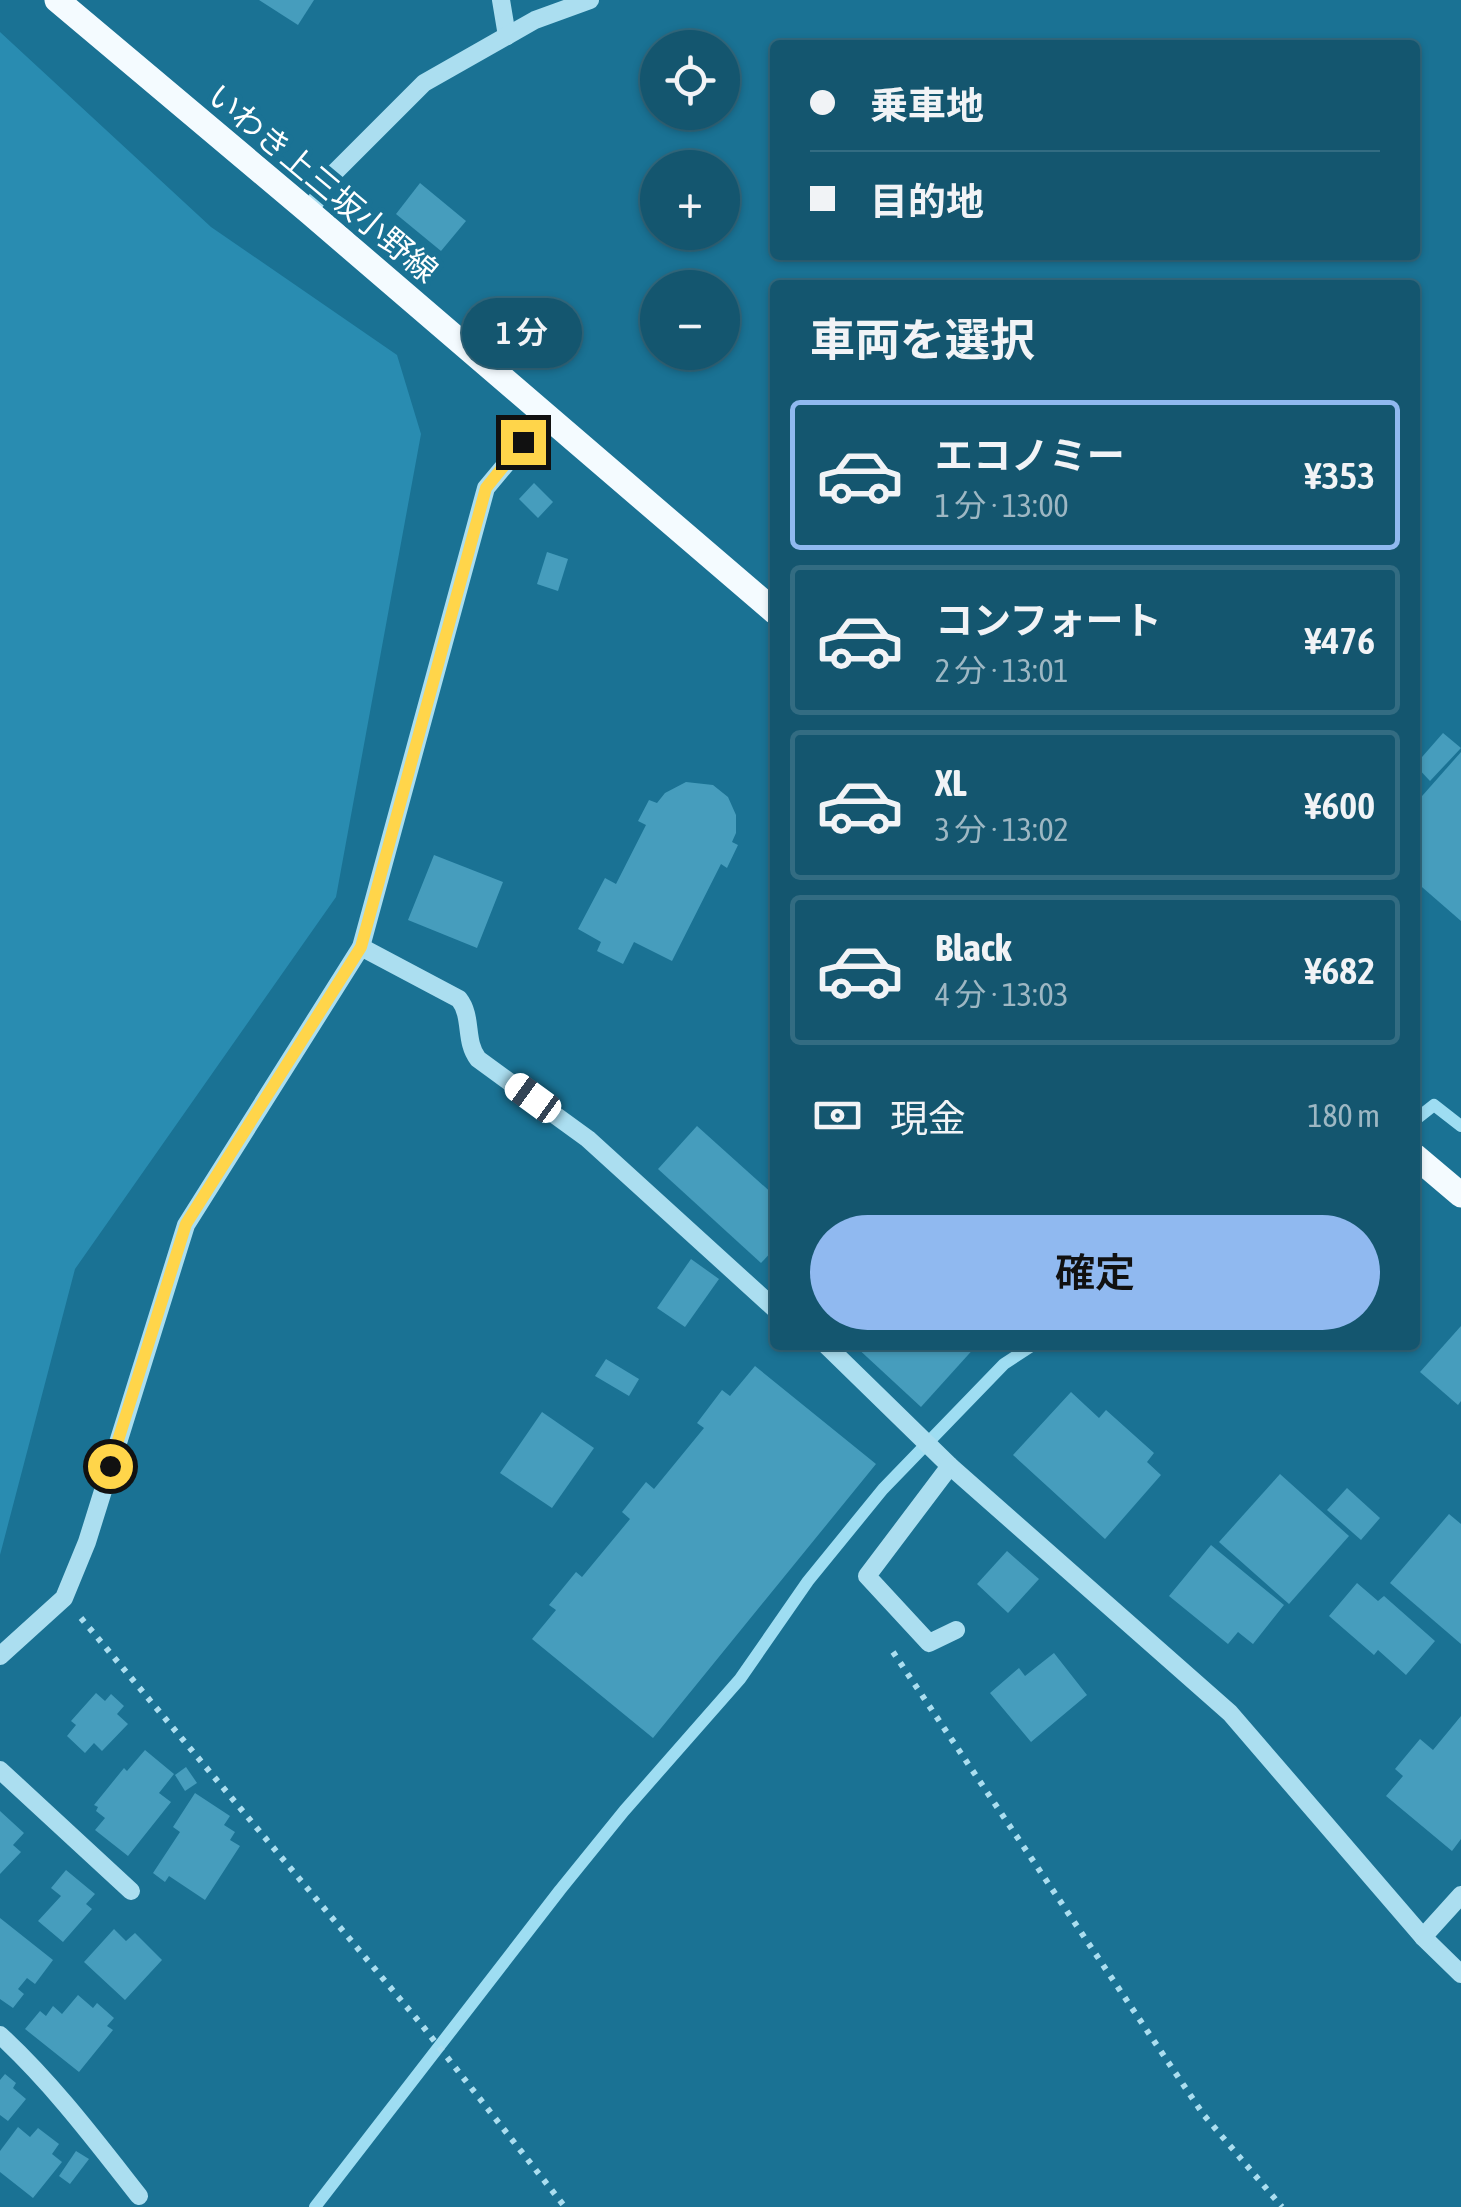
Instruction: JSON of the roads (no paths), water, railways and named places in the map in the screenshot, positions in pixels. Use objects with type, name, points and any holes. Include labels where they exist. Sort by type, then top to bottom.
[{"type":"main road","name":"いわき上三坂小野線","points":[[57,0],[770,608]]},
{"type":"main road","points":[[1421,1161],[1461,1195]]},
{"type":"street","points":[[501,0],[507,36]]},
{"type":"street","points":[[309,212],[332,175],[424,84],[535,20],[590,0]]},
{"type":"street","points":[[0,1656],[64,1598],[87,1542],[186,1224],[361,947],[486,488],[546,416]]},
{"type":"street","points":[[361,947],[459,999],[467,1009],[472,1051],[478,1059],[588,1138],[770,1303]]},
{"type":"street","points":[[831,1350],[950,1466],[1230,1713],[1423,1937],[1461,1974]]},
{"type":"street","points":[[950,1466],[867,1576],[929,1643],[956,1630]]},
{"type":"street","points":[[0,1770],[131,1891]]},
{"type":"street","points":[[1423,1937],[1461,1895]]},
{"type":"street","points":[[0,2035],[26,2059],[139,2196]]},
{"type":"waterway","points":[[1420,1116],[1434,1105],[1461,1126]]},
{"type":"waterway","points":[[315,2207],[560,1890],[740,1679],[808,1581],[883,1489],[1004,1364],[1025,1350]]}]
